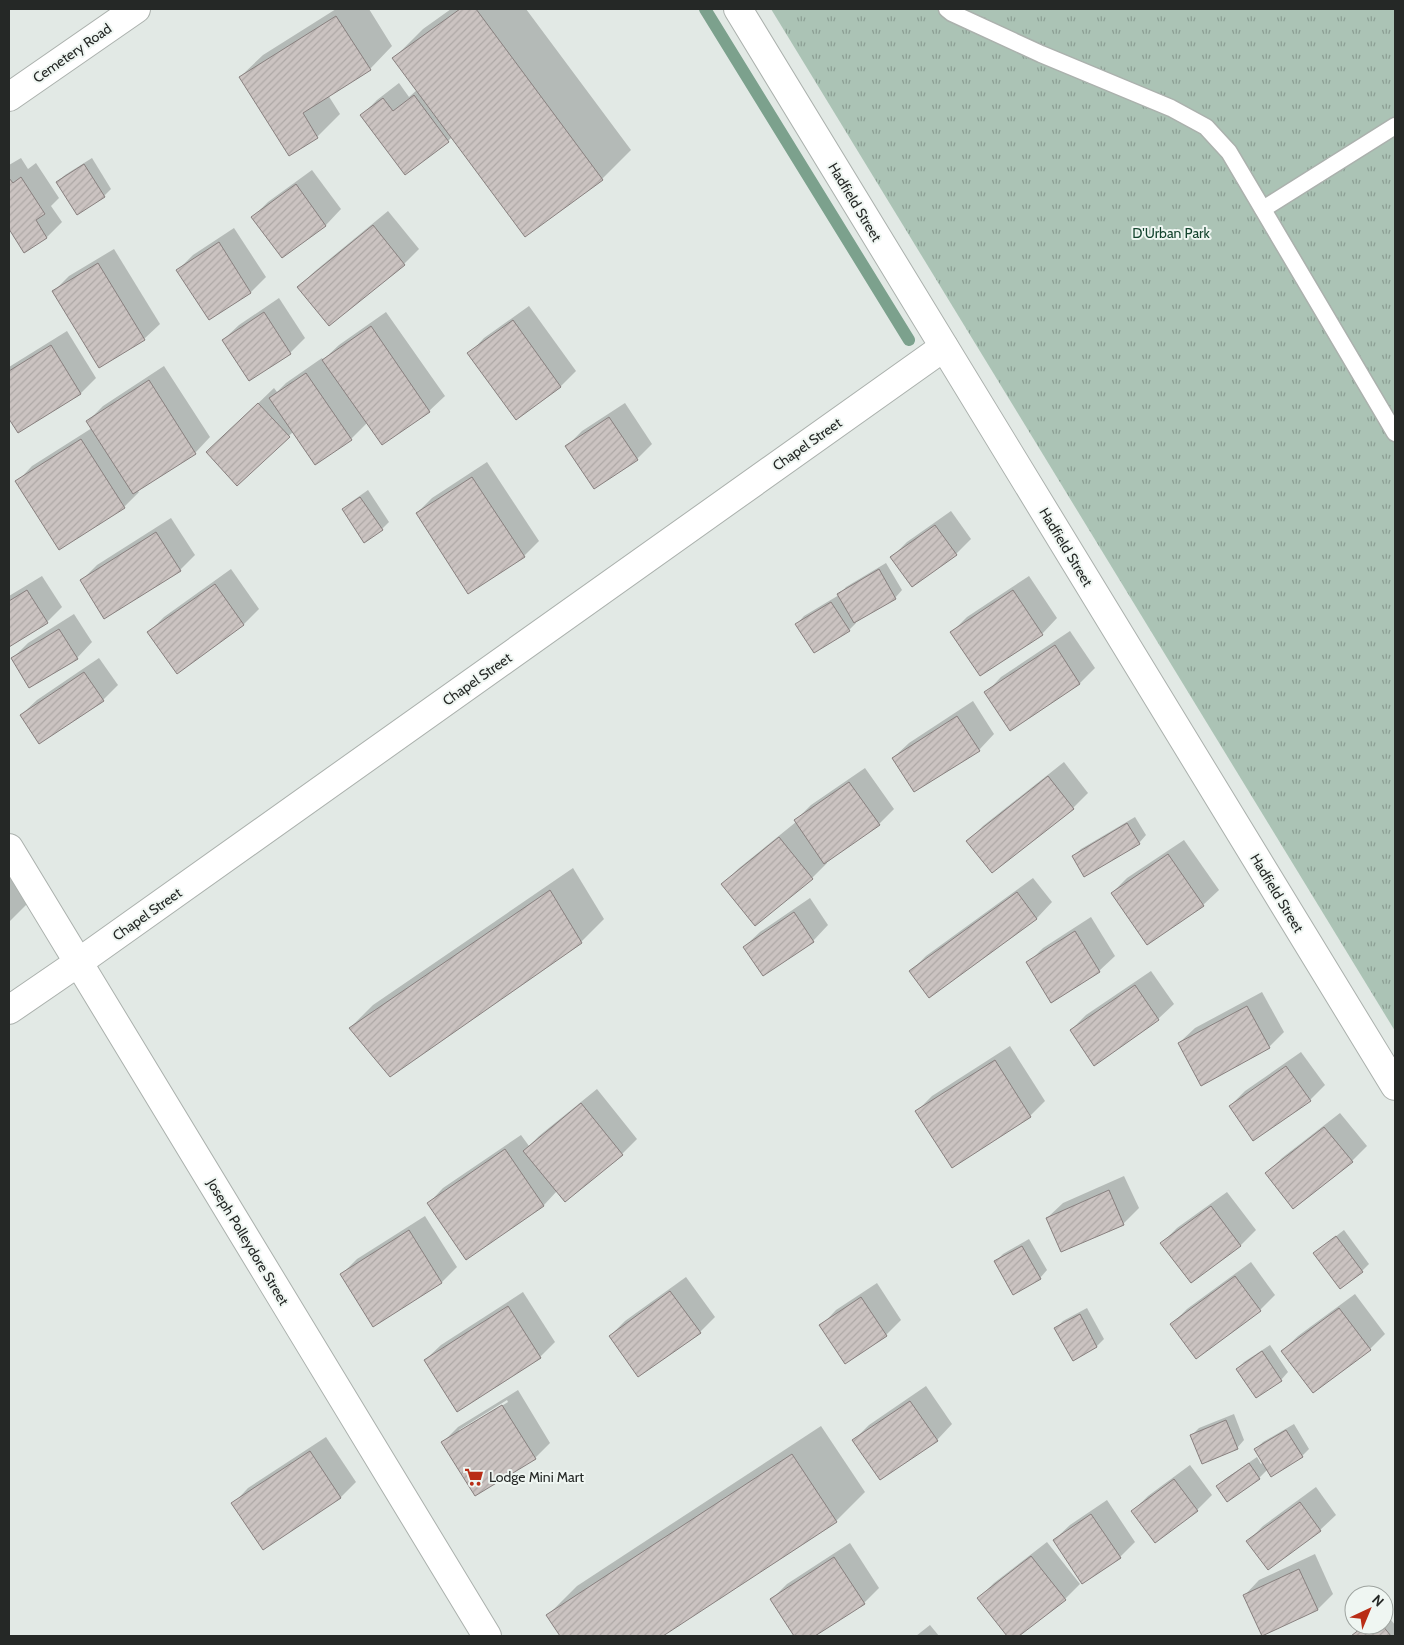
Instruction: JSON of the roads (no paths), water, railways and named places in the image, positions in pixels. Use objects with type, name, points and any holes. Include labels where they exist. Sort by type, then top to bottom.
[{"type":"street","name":"Cemetery Road","points":[[9,97],[136,9]]},
{"type":"street","name":"Hadfield Street","points":[[738,9],[1395,1086]]},
{"type":"street","name":"Chapel Street","points":[[9,1010],[944,347]]},
{"type":"street","name":"Joseph Polleydore Street","points":[[9,848],[487,1636]]},
{"type":"lane","points":[[953,10],[1041,54],[1171,108],[1206,127],[1229,152],[1395,433]]},
{"type":"lane","points":[[1263,210],[1395,126]]},
{"type":"waterway","points":[[705,9],[909,340]]},
{"type":"place","name":"Lodge Mini Mart","points":[[474,1477]]},
{"type":"park label","name":"D'Urban Park","points":[[1171,233]]}]
